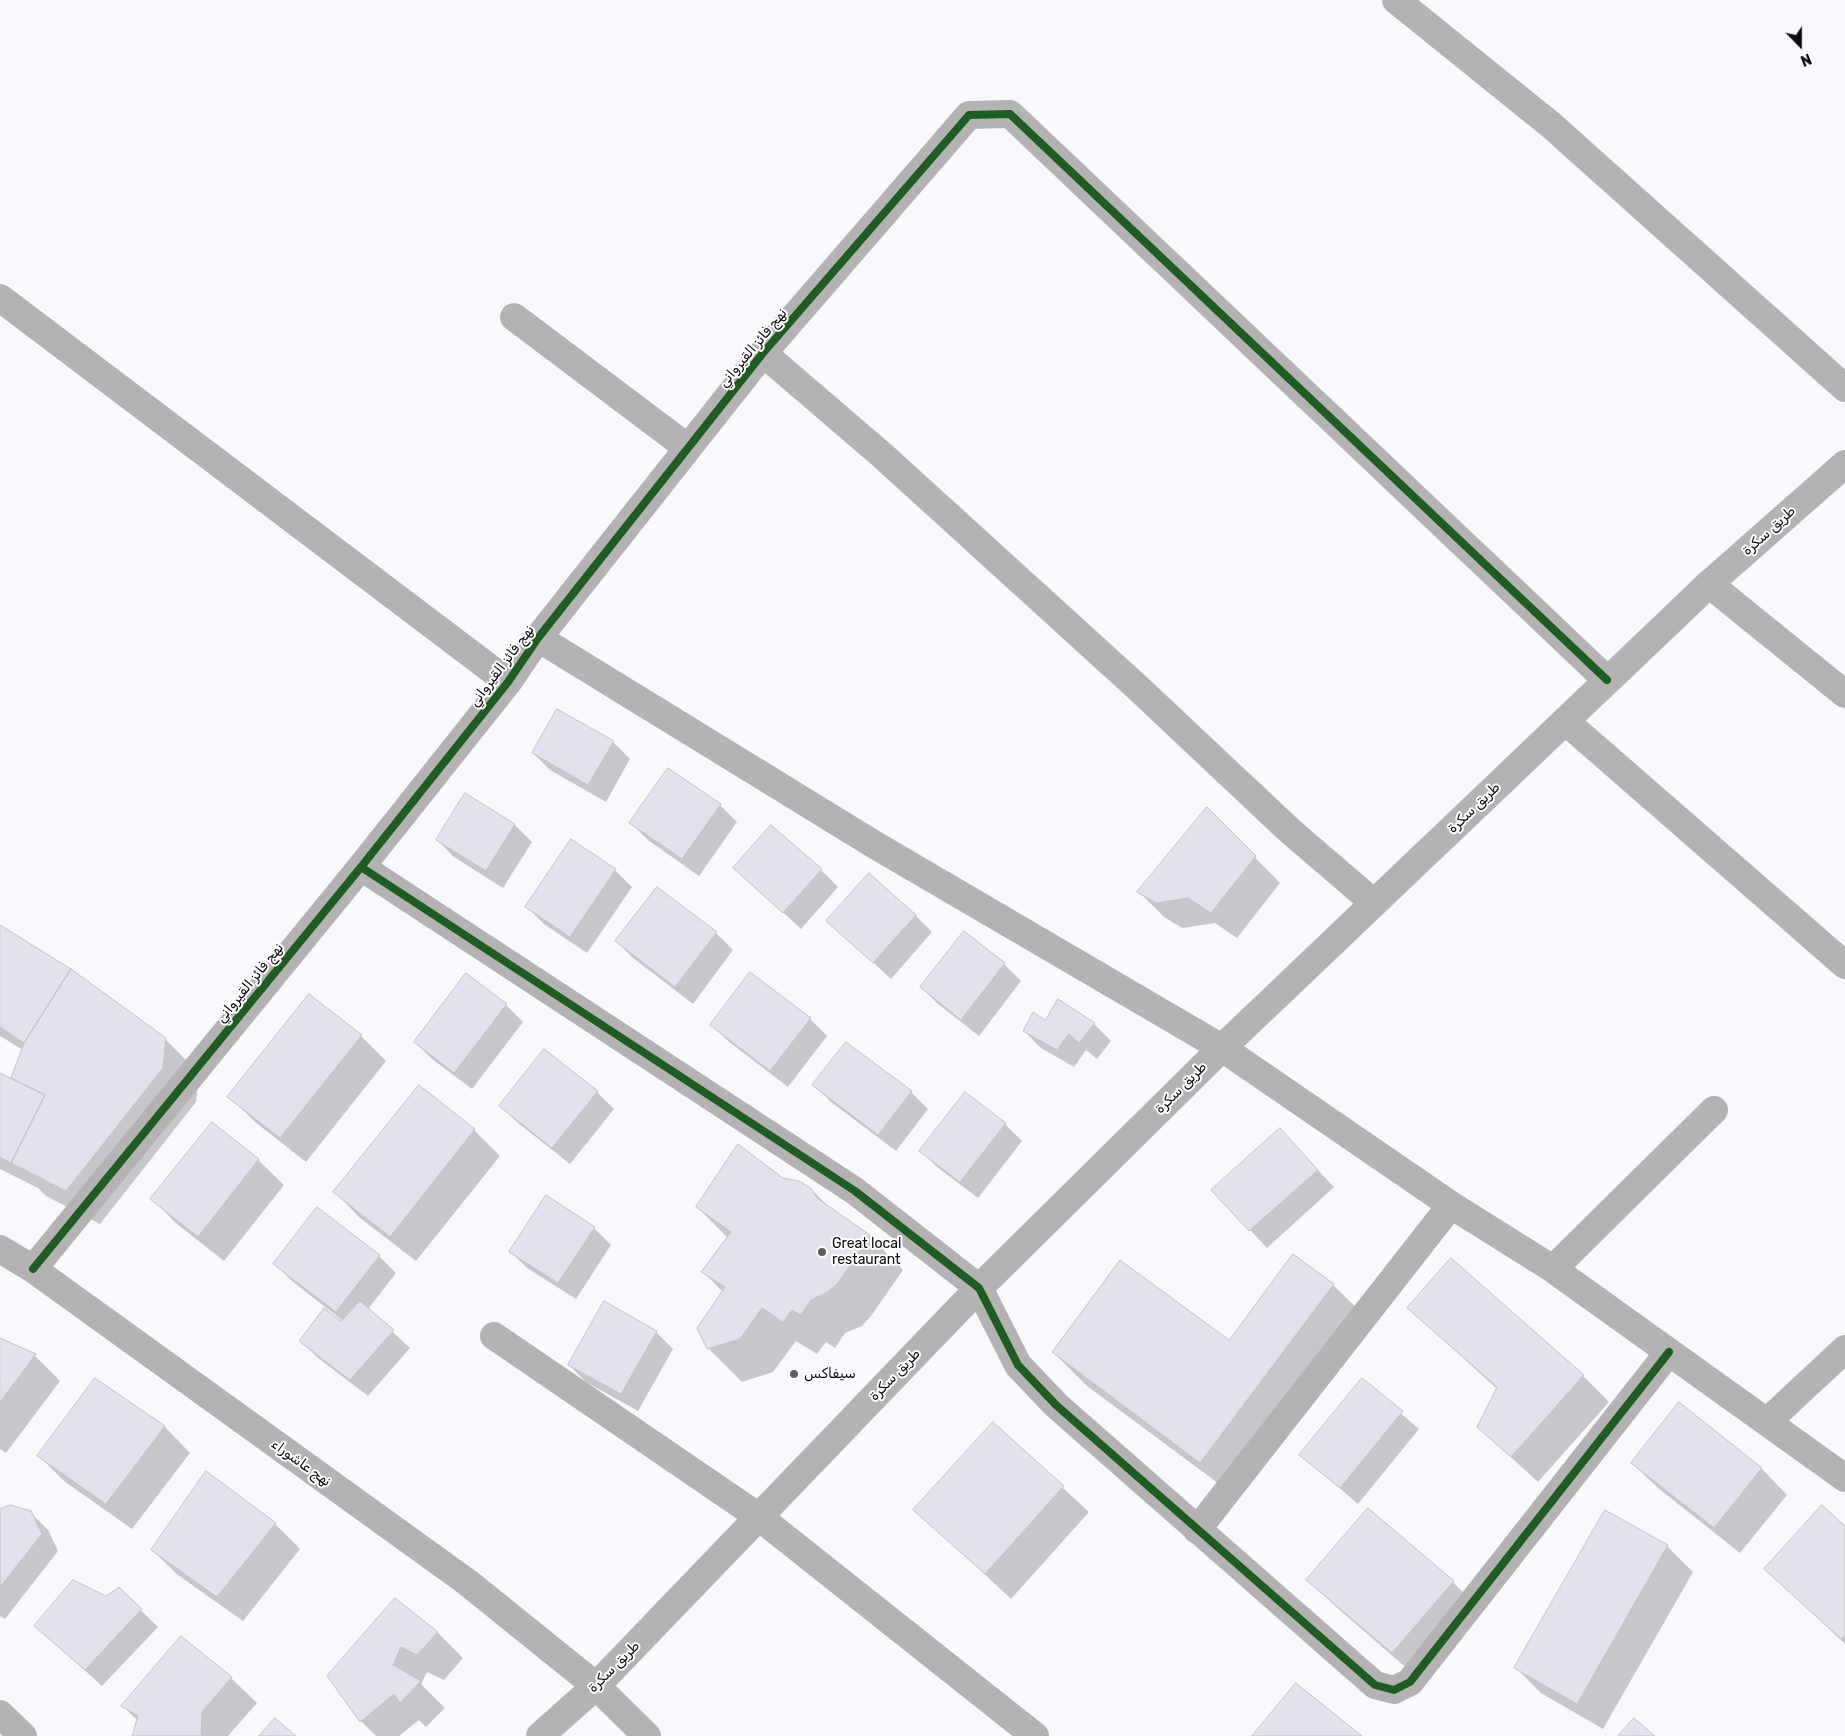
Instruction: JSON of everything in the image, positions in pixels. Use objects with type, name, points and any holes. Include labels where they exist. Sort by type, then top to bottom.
[{"type":"main road","name":"طريق سكرة","points":[[540,1736],[596,1686],[979,1288],[1222,1048],[1710,584],[1845,464]]},
{"type":"street","points":[[1396,0],[1551,126],[1845,388]]},
{"type":"street","name":"نهج فائز القيرواني","points":[[33,1269],[361,867],[508,682],[538,638],[763,353],[969,115],[1010,114],[1608,680]]},
{"type":"street","points":[[0,298],[508,682]]},
{"type":"street","points":[[514,317],[688,448]]},
{"type":"street","points":[[763,353],[890,462],[1137,687],[1289,830],[1374,903]]},
{"type":"street","points":[[1710,584],[1845,694]]},
{"type":"street","points":[[538,638],[875,846],[1222,1048],[1452,1204],[1553,1269],[1768,1421],[1845,1478]]},
{"type":"street","points":[[1565,721],[1845,965]]},
{"type":"street","points":[[361,867],[855,1191],[979,1288],[1018,1364],[1056,1405],[1375,1685],[1394,1690],[1410,1682],[1670,1352]]},
{"type":"street","points":[[1553,1269],[1714,1110]]},
{"type":"street","points":[[1197,1530],[1452,1204]]},
{"type":"street","name":"نهج عاشوراء","points":[[0,1248],[33,1269],[468,1582],[596,1686],[647,1736]]},
{"type":"street","points":[[494,1336],[759,1517],[1035,1736]]},
{"type":"street","points":[[1768,1421],[1845,1349]]},
{"type":"street","points":[[0,1714],[23,1736]]},
{"type":"building","points":[[557,709],[614,741],[588,785],[532,753]]},
{"type":"building","points":[[668,768],[721,804],[682,859],[629,823]]},
{"type":"building","points":[[465,793],[515,824],[486,871],[436,840]]},
{"type":"building","points":[[1207,807],[1256,856],[1211,913],[1188,898],[1156,903],[1137,892]]},
{"type":"building","points":[[771,825],[822,869],[783,913],[733,868]]},
{"type":"building","points":[[571,839],[616,869],[570,937],[525,907]]},
{"type":"building","points":[[869,873],[916,915],[873,963],[826,921]]},
{"type":"building","points":[[657,887],[717,932],[675,987],[615,941]]},
{"type":"building","points":[[0,925],[71,969],[24,1043],[0,1027]]},
{"type":"building","points":[[964,931],[1005,963],[961,1020],[920,987]]},
{"type":"building","points":[[71,969],[166,1038],[163,1068],[66,1191],[11,1163],[45,1095],[11,1078],[24,1043]]},
{"type":"building","points":[[750,972],[811,1018],[770,1071],[710,1025]]},
{"type":"building","points":[[466,973],[507,1004],[454,1073],[414,1042]]},
{"type":"building","points":[[309,994],[362,1035],[280,1138],[227,1097]]},
{"type":"building","points":[[1058,999],[1095,1023],[1079,1043],[1069,1034],[1057,1050],[1023,1031],[1033,1012],[1045,1020]]},
{"type":"building","points":[[846,1042],[912,1091],[878,1135],[812,1085]]},
{"type":"building","points":[[544,1049],[598,1091],[552,1148],[499,1106]]},
{"type":"building","points":[[0,1073],[45,1095],[11,1163],[0,1157]]},
{"type":"building","points":[[419,1085],[475,1129],[390,1237],[333,1192]]},
{"type":"building","points":[[965,1092],[1006,1123],[960,1182],[919,1151]]},
{"type":"building","points":[[212,1122],[259,1159],[198,1237],[150,1199]]},
{"type":"building","points":[[1280,1128],[1318,1170],[1249,1231],[1211,1190]]},
{"type":"building","points":[[738,1144],[783,1178],[799,1181],[811,1188],[817,1198],[870,1235],[838,1283],[828,1292],[811,1300],[801,1315],[792,1310],[783,1322],[762,1308],[740,1339],[707,1349],[697,1328],[725,1287],[701,1272],[731,1232],[696,1207]]},
{"type":"building","points":[[546,1195],[595,1227],[558,1283],[509,1252]]},
{"type":"building","points":[[317,1207],[380,1255],[336,1312],[273,1264]]},
{"type":"building","points":[[1293,1254],[1334,1284],[1200,1463],[1052,1352],[1120,1260],[1229,1340]]},
{"type":"building","points":[[1451,1258],[1584,1375],[1511,1457],[1477,1427],[1497,1387],[1407,1308]]},
{"type":"building","points":[[360,1301],[394,1330],[350,1380],[299,1341],[324,1308],[341,1321]]},
{"type":"building","points":[[604,1301],[657,1331],[621,1394],[568,1365]]},
{"type":"building","points":[[0,1338],[36,1354],[0,1402]]},
{"type":"building","points":[[95,1378],[165,1426],[106,1504],[37,1456]]},
{"type":"building","points":[[1362,1378],[1403,1411],[1340,1488],[1299,1455]]},
{"type":"building","points":[[1679,1402],[1762,1468],[1714,1528],[1631,1463]]},
{"type":"building","points":[[993,1422],[1064,1486],[985,1574],[913,1510]]},
{"type":"building","points":[[206,1471],[276,1523],[217,1597],[151,1550]]},
{"type":"building","points":[[11,1505],[31,1511],[42,1534],[0,1587],[0,1509]]},
{"type":"building","points":[[1822,1505],[1845,1526],[1845,1635],[1841,1639],[1764,1569]]},
{"type":"building","points":[[1368,1508],[1454,1581],[1392,1653],[1306,1580]]},
{"type":"building","points":[[1605,1510],[1668,1545],[1577,1704],[1514,1668]]},
{"type":"building","points":[[73,1580],[106,1596],[119,1587],[142,1609],[85,1670],[34,1626]]},
{"type":"building","points":[[395,1598],[438,1632],[417,1655],[401,1647],[393,1665],[421,1681],[400,1703],[394,1694],[360,1722],[327,1676]]},
{"type":"building","points":[[181,1636],[232,1677],[202,1712],[201,1736],[132,1736],[138,1716],[121,1706]]},
{"type":"building","points":[[1296,1683],[1362,1736],[1252,1736]]},
{"type":"building","points":[[275,1718],[296,1736],[259,1736]]},
{"type":"building","points":[[1634,1718],[1655,1736],[1618,1736]]},
{"type":"cycle path","points":[[33,1269],[361,867],[508,682],[538,638],[763,353],[969,115],[1010,114],[1607,680]]},
{"type":"cycle path","points":[[361,867],[855,1191],[979,1288],[1018,1365],[1056,1405],[1375,1685],[1394,1690],[1410,1682],[1669,1352]]},
{"type":"place","name":"Great local restaurant","points":[[822,1252]]},
{"type":"place","name":"سيفاكس","points":[[794,1374]]}]
